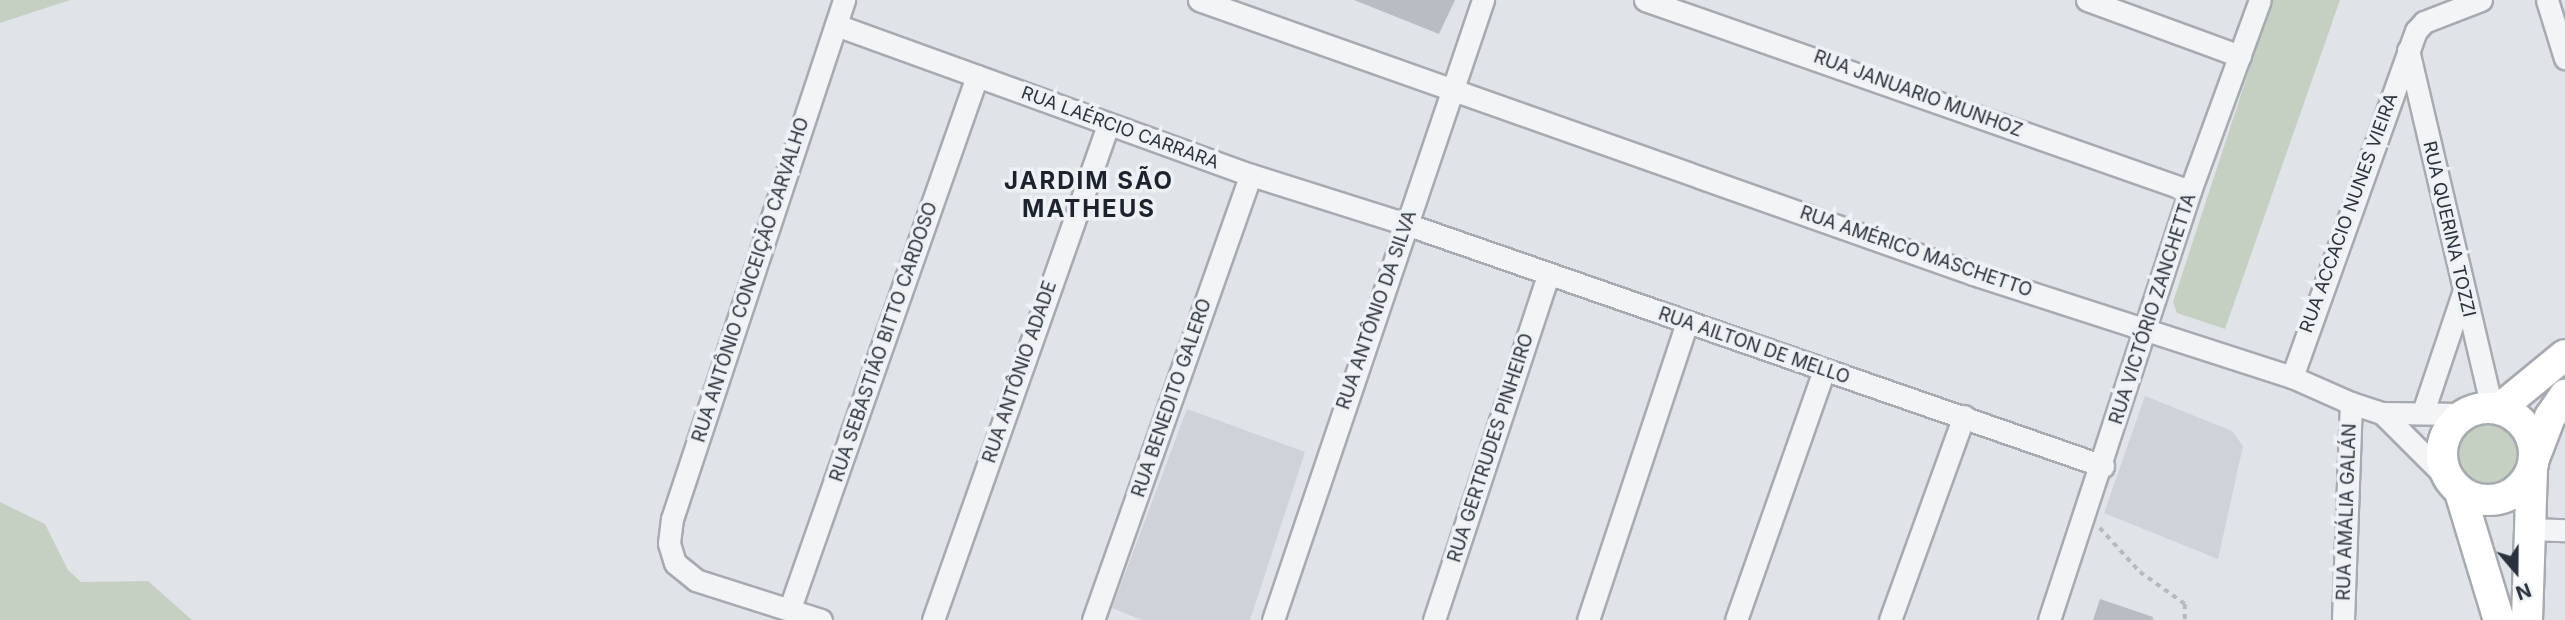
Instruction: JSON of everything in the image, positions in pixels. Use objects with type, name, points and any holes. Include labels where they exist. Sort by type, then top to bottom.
[{"type":"street","name":"RUA ANTÔNIO CONCEIÇÃO CARVALHO","points":[[790,608],[696,580],[674,563],[669,543],[672,519],[844,0]]},
{"type":"street","name":"RUA AMÉRICO MASCHETTO","points":[[1199,0],[1973,274],[2292,377],[2351,403],[2382,413],[2423,412],[2447,417],[2485,410]]},
{"type":"street","name":"RUA ANTÔNIO DA SILVA","points":[[1273,620],[1483,0]]},
{"type":"street","name":"RUA JANUARIO MUNHOZ","points":[[1645,0],[2190,191]]},
{"type":"street","points":[[2087,0],[2240,56]]},
{"type":"street","name":"RUA VICTÓRIO ZANCHETTA","points":[[2049,620],[2103,466],[2190,191],[2260,0]]},
{"type":"street","name":"RUA ACCACIO NUNES VIEIRA","points":[[2292,377],[2408,50],[2424,22],[2481,0]]},
{"type":"street","points":[[2547,0],[2565,58]]},
{"type":"street","name":"RUA LAÉRCIO CARRARA","points":[[836,25],[1251,175],[1406,224]]},
{"type":"street","name":"RUA QUERINA TOZZI","points":[[2408,50],[2463,293],[2485,410]]},
{"type":"street","name":"RUA SEBASTIÃO BITTO CARDOSO","points":[[790,608],[977,76]]},
{"type":"street","name":"RUA ANTÔNIO ADADE","points":[[933,620],[1108,125]]},
{"type":"street","name":"RUA BENEDITO GALERO","points":[[1093,620],[1251,175]]},
{"type":"street","name":"RUA AILTON DE MELLO","points":[[1406,224],[1548,276],[1964,416],[2103,466]]},
{"type":"street","name":"RUA GERTRUDES PINHEIRO","points":[[1434,620],[1548,276]]},
{"type":"street","points":[[2423,412],[2463,293]]},
{"type":"street","points":[[1588,620],[1687,323]]},
{"type":"street","points":[[2499,620],[2455,487],[2443,467],[2444,437],[2565,355]]},
{"type":"street","points":[[1736,620],[1824,370]]},
{"type":"street","points":[[2455,487],[2473,499],[2502,499],[2520,488],[2533,463],[2550,417],[2565,396]]},
{"type":"street","name":"RUA AMÁLIA GALÁN","points":[[2343,620],[2351,403]]},
{"type":"street","points":[[2485,410],[2529,431],[2533,463],[2528,529],[2527,620]]},
{"type":"street","name":"RUA AMÉRICO MASCHETTO","points":[[2382,413],[2455,487]]},
{"type":"street","points":[[1890,620],[1964,416]]},
{"type":"street","points":[[2528,529],[2565,530]]},
{"type":"street","points":[[790,608],[821,620]]},
{"type":"path","points":[[2088,507],[2108,541],[2140,572],[2185,604],[2185,620]]},
{"type":"shaded area","points":[[2145,396],[2232,431],[2243,446],[2218,559],[2104,513]]},
{"type":"shaded area","points":[[1187,409],[1305,452],[1250,620],[1142,620],[1112,608]]},
{"type":"green space","points":[[0,0],[70,0],[0,23]]},
{"type":"green space","points":[[2272,0],[2340,0],[2225,329],[2177,313],[2173,302]]},
{"type":"green space","points":[[2496,420],[2509,426],[2518,435],[2522,441],[2522,469],[2514,480],[2503,488],[2482,490],[2464,480],[2456,469],[2454,448],[2464,430],[2475,422]]},
{"type":"green space","points":[[0,502],[45,524],[68,570],[81,582],[148,581],[192,620],[0,620]]},
{"type":"building","points":[[1354,0],[1455,0],[1439,34]]},
{"type":"building","points":[[2100,599],[2153,617],[2153,620],[2093,620]]},
{"type":"district","name":"JARDIM SÃO MATHEUS","points":[[1089,195]]}]
